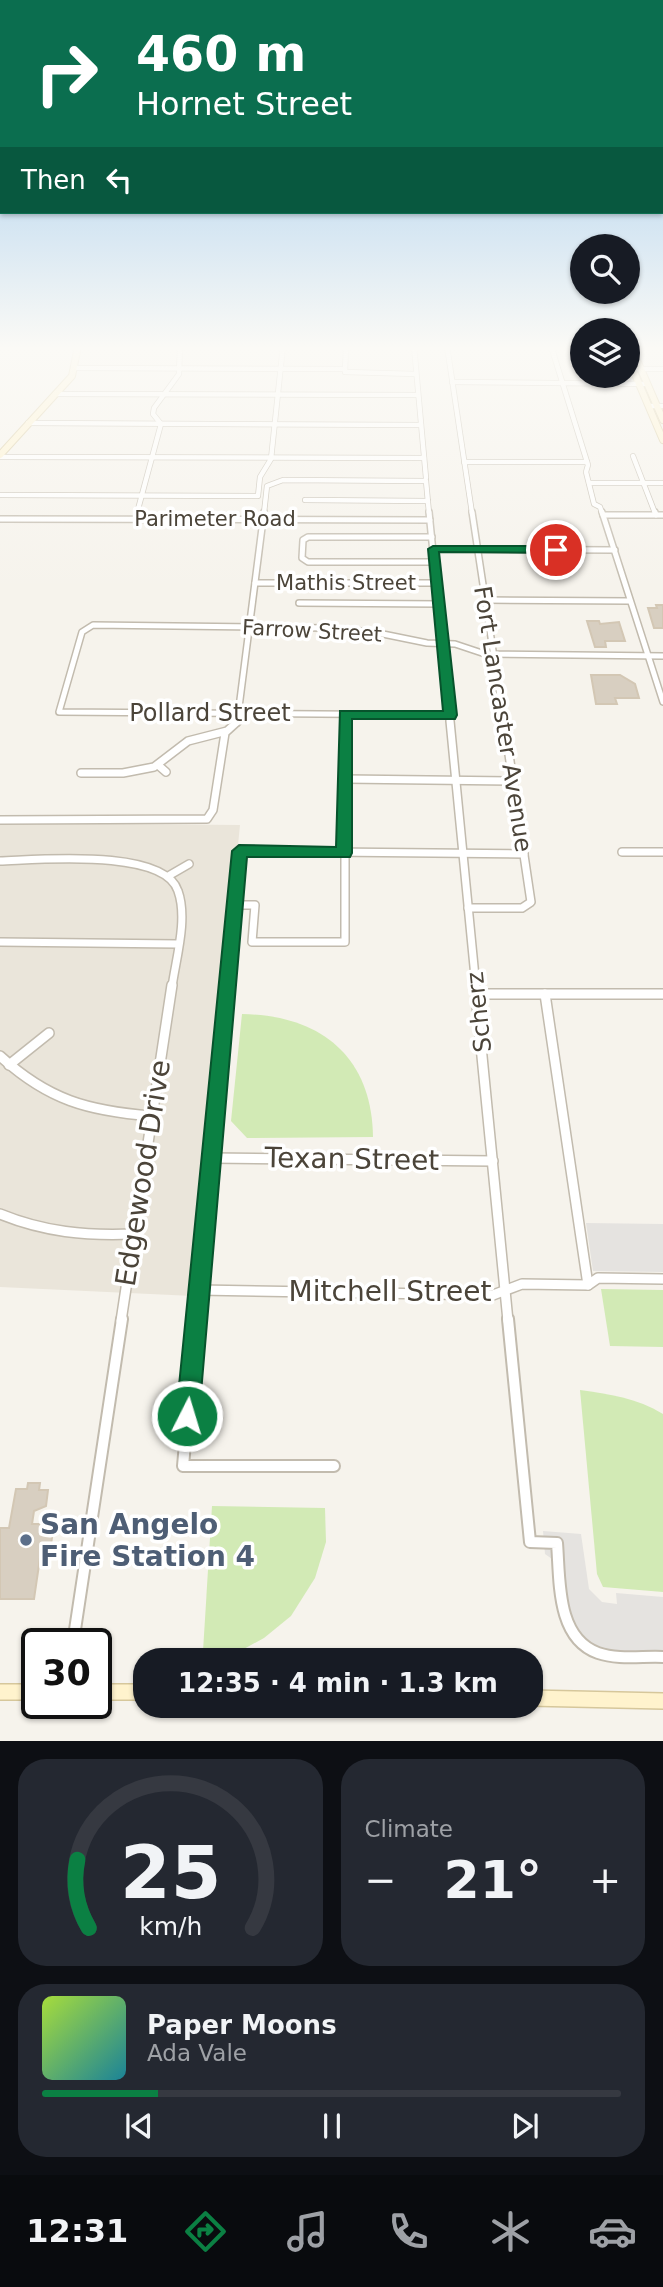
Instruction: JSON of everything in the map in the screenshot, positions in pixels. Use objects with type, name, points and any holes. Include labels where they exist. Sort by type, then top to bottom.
[{"type":"street","points":[[0,456],[24,427]]},
{"type":"street","points":[[137,515],[160,427]]},
{"type":"street","points":[[0,495],[258,496],[260,477],[271,459],[275,427]]},
{"type":"street","name":"Scherz","points":[[421,427],[530,1542],[557,1543],[565,1611],[581,1644],[600,1654],[663,1657]]},
{"type":"street","name":"Fort Lancaster Avenue","points":[[459,427],[524,854],[529,905],[522,908],[468,908]]},
{"type":"street","points":[[576,427],[587,462],[594,504],[600,507],[603,515],[663,702]]},
{"type":"street","points":[[0,456],[424,458]]},
{"type":"street","points":[[633,456],[656,515]]},
{"type":"street","points":[[464,462],[587,462]]},
{"type":"street","points":[[81,773],[126,772],[158,765],[187,741],[225,733],[236,725],[240,714],[266,487],[278,481],[426,480]]},
{"type":"street","points":[[589,483],[663,483]]},
{"type":"street","points":[[305,500],[428,501]]},
{"type":"street","points":[[603,515],[663,515]]},
{"type":"street","name":"Parimeter Road","points":[[0,519],[430,520]]},
{"type":"street","points":[[432,537],[307,537],[303,540],[302,558],[308,562],[435,562]]},
{"type":"street","points":[[433,549],[615,550]]},
{"type":"street","name":"Mathis Street","points":[[255,583],[436,583]]},
{"type":"street","points":[[485,600],[630,601]]},
{"type":"street","points":[[299,604],[439,604]]},
{"type":"street","name":"Farrow Street","points":[[86,628],[93,625],[341,629],[494,654],[663,656]]},
{"type":"street","name":"Pollard Street","points":[[86,628],[59,712],[450,715]]},
{"type":"street","points":[[234,905],[255,905],[252,942],[345,942],[345,714]]},
{"type":"street","points":[[0,820],[206,819],[213,810],[225,733]]},
{"type":"street","points":[[158,765],[166,772]]},
{"type":"street","points":[[345,779],[512,781]]},
{"type":"street","points":[[334,1466],[183,1466],[239,851],[524,854]]},
{"type":"street","points":[[622,852],[663,852]]},
{"type":"street","points":[[0,861],[128,862],[146,864],[170,876],[189,864]]},
{"type":"street","name":"Edgewood Drive","points":[[75,1628],[178,944],[182,901],[170,876]]},
{"type":"street","points":[[0,942],[178,944]]},
{"type":"street","points":[[477,994],[663,995]]},
{"type":"street","points":[[545,994],[588,1285]]},
{"type":"street","points":[[9,1065],[49,1033]]},
{"type":"street","points":[[0,1056],[47,1095],[104,1113],[152,1116]]},
{"type":"street","name":"Texan Street","points":[[211,1158],[493,1161]]},
{"type":"street","points":[[0,1214],[29,1228],[71,1234],[133,1234]]},
{"type":"street","name":"Mitchell Street","points":[[198,1290],[493,1295],[522,1284],[588,1285],[598,1278],[663,1279]]},
{"type":"street","points":[[0,1692],[21,1692]]},
{"type":"street","points":[[112,1692],[133,1692]]},
{"type":"street","points":[[543,1698],[663,1702]]},
{"type":"shaded area","points":[[0,823],[240,825],[193,1296],[0,1287]]},
{"type":"shaded area","points":[[586,1223],[663,1224],[663,1272],[593,1271]]},
{"type":"shaded area","points":[[543,1531],[581,1534],[589,1589],[602,1602],[617,1604],[616,1593],[663,1597],[663,1661],[579,1647],[555,1561],[545,1554]]},
{"type":"green space","points":[[242,1014],[270,1016],[295,1022],[317,1032],[336,1046],[352,1063],[363,1084],[370,1108],[373,1137],[247,1138],[231,1121]]},
{"type":"green space","points":[[601,1289],[663,1290],[663,1347],[610,1346]]},
{"type":"green space","points":[[580,1390],[633,1400],[663,1414],[663,1592],[603,1587],[597,1574]]},
{"type":"green space","points":[[212,1506],[325,1508],[326,1542],[315,1578],[291,1616],[264,1638],[246,1648],[203,1648]]},
{"type":"building","points":[[656,605],[663,605],[663,628],[654,628],[648,608],[657,608]]},
{"type":"building","points":[[587,621],[599,621],[600,624],[619,622],[625,641],[605,641],[606,647],[595,647]]},
{"type":"building","points":[[591,675],[620,675],[635,684],[639,698],[615,698],[617,704],[596,704]]},
{"type":"building","name":"San Angelo Fire Station 4","points":[[28,1483],[40,1483],[39,1490],[48,1490],[46,1506],[34,1511],[32,1524],[43,1524],[42,1531],[53,1531],[50,1551],[41,1551],[34,1599],[0,1599],[0,1528],[9,1528],[16,1489],[27,1489]]},
{"type":"place","name":"San Angelo Fire Station 4","points":[[26,1540]]},
{"type":"route","points":[[187,1416],[239,851],[344,853],[345,714],[450,715],[433,549],[556,550]]}]
